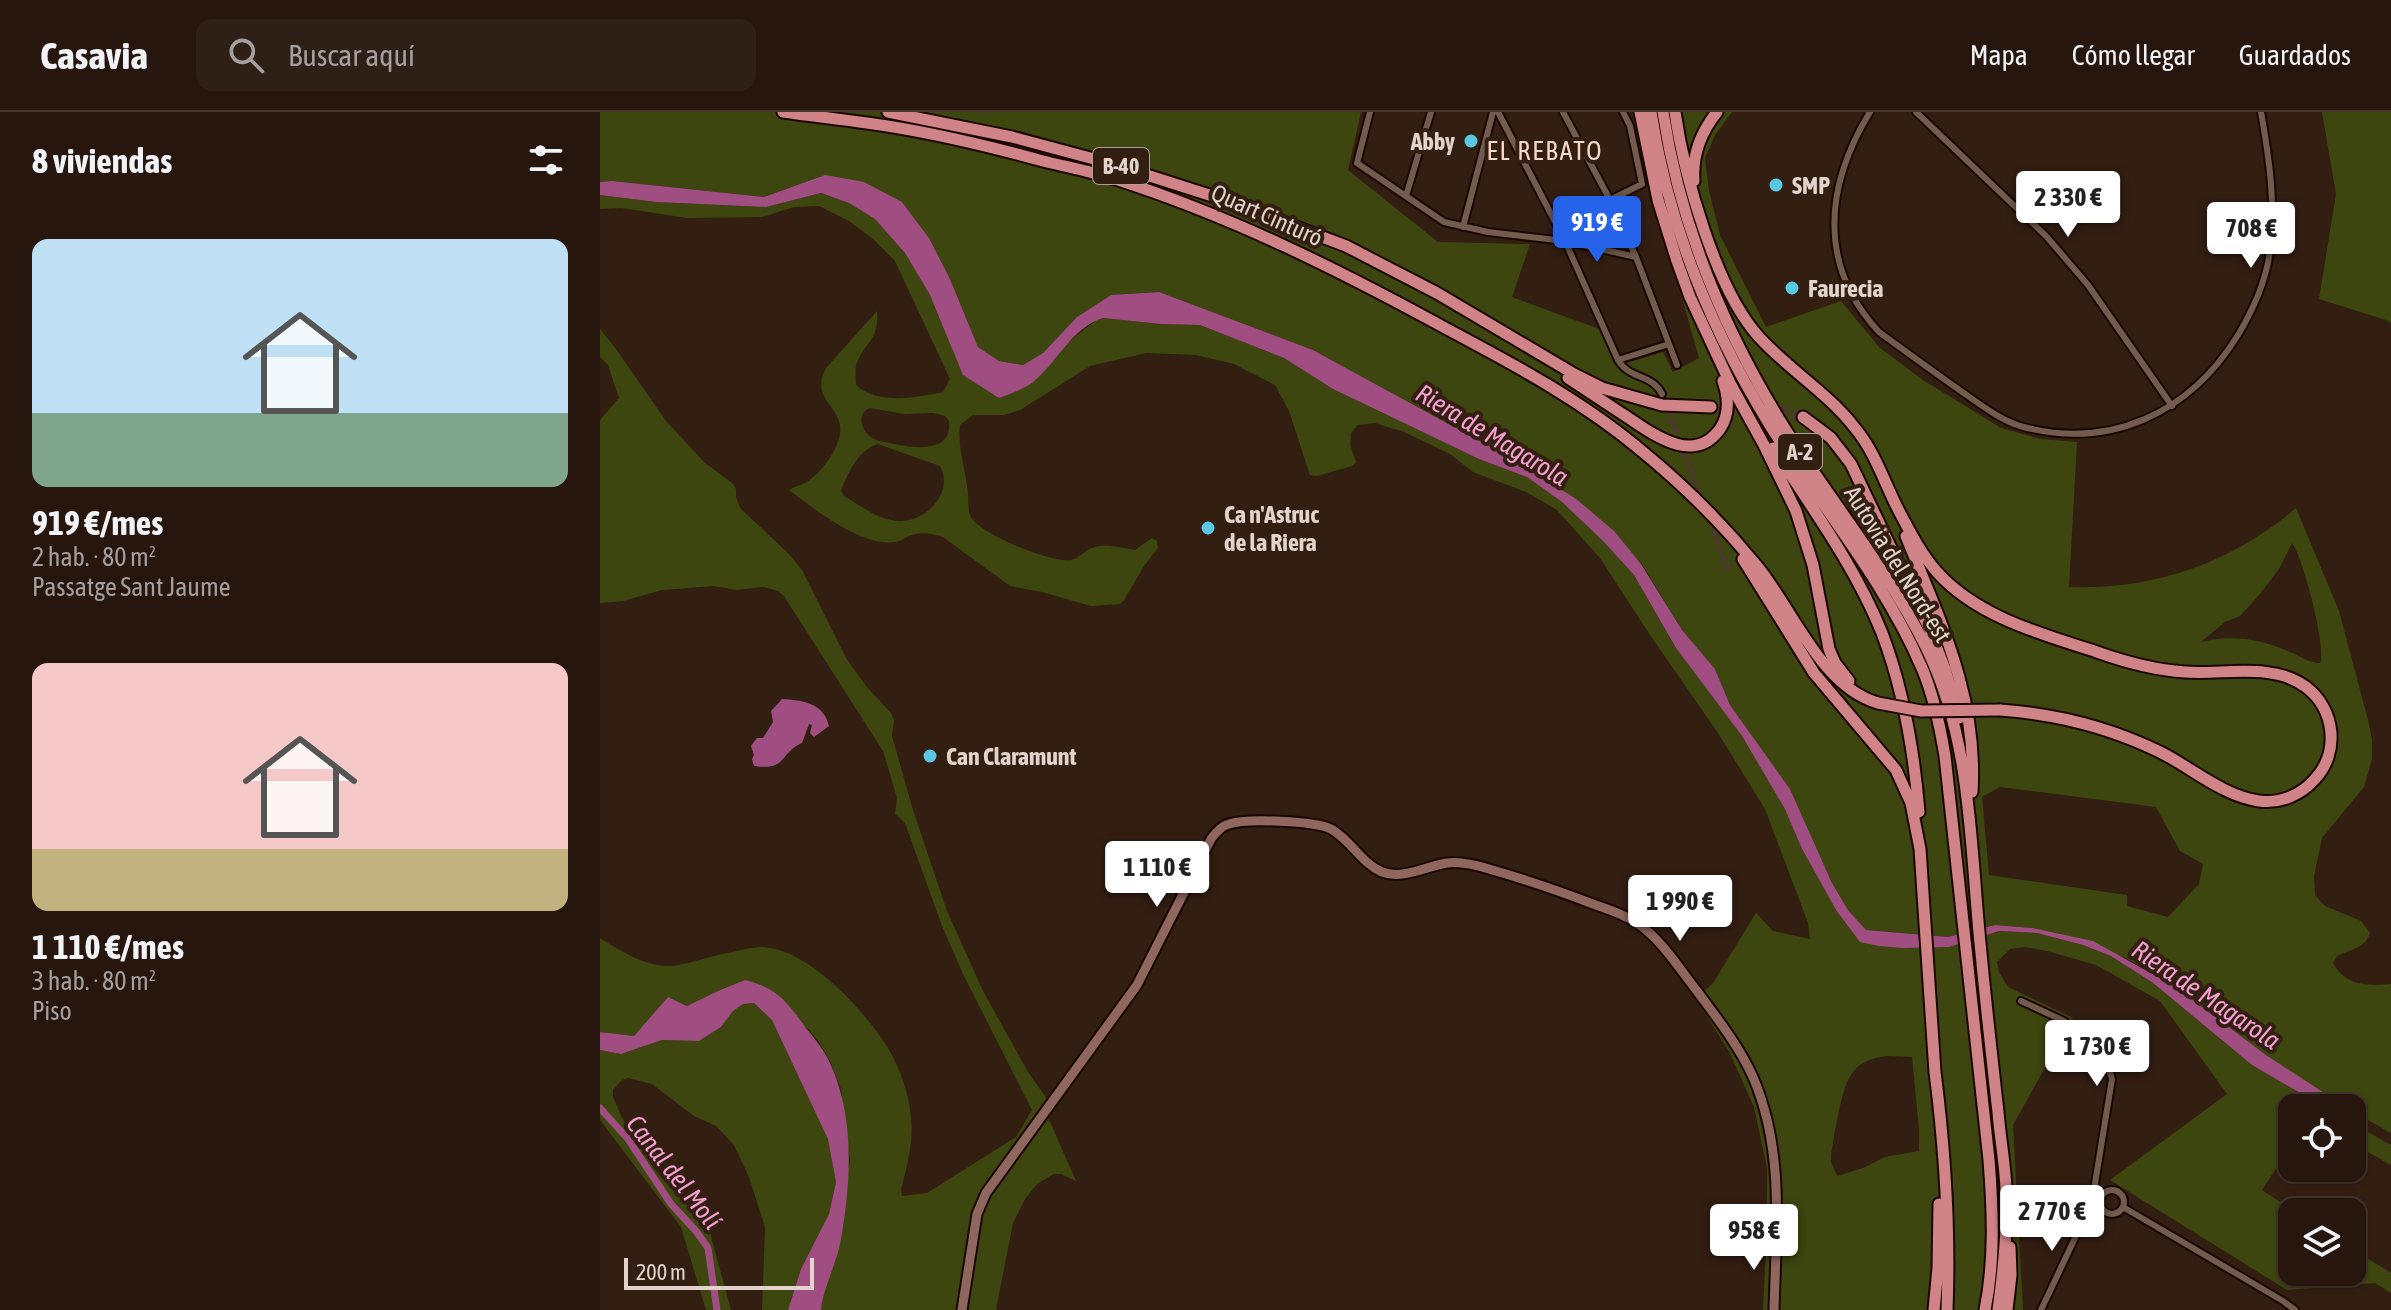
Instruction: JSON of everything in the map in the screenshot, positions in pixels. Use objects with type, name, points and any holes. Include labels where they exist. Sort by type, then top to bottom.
[{"type":"highway","name":"Quart Cinturó","points":[[783,112],[870,123],[989,146],[1116,179],[1253,231],[1395,301],[1551,387],[1628,439],[1681,484]]},
{"type":"highway","name":"Quart Cinturó","points":[[888,112],[1026,141],[1109,163],[1228,201],[1346,246],[1437,293]]},
{"type":"highway","points":[[1643,112],[1658,200],[1677,261],[1731,385],[1796,511],[1813,565],[1826,638],[1835,663],[1851,683],[1878,703]]},
{"type":"highway","name":"Autovia del Nord-est","points":[[1643,112],[1695,280],[1724,343],[1771,426],[1885,596],[1923,671],[1944,748],[1977,1043],[1992,1202],[1991,1266],[1985,1310]]},
{"type":"highway","name":"Autovia del Nord-est","points":[[1663,112],[1680,194],[1720,308],[1787,432],[1895,590],[1933,661],[1952,720],[1970,815],[1973,879],[2006,1191],[1998,1310]]},
{"type":"highway","points":[[1675,112],[1687,175],[1719,267],[1741,315],[1766,345],[1857,429],[1930,564],[1955,589],[1977,605],[2011,621],[2133,664],[2186,672],[2269,673],[2297,681],[2322,704],[2330,724],[2331,742],[2323,769],[2308,787],[2291,797],[2267,802],[2235,794],[2161,752],[2086,722],[2000,710],[1921,711],[1878,703],[1857,694],[1834,675],[1760,570],[1707,508],[1681,484]]},
{"type":"highway","points":[[1695,197],[1693,166],[1697,149],[1706,127],[1717,112]]},
{"type":"highway","points":[[1437,293],[1663,440],[1687,446],[1698,445],[1712,437],[1722,426],[1727,410],[1726,389],[1700,332],[1699,317]]},
{"type":"highway","points":[[1437,293],[1602,388],[1662,405],[1711,407]]},
{"type":"highway","points":[[1725,370],[1838,547],[1881,632],[1899,683],[1909,728],[1916,775],[1920,849]]},
{"type":"highway","points":[[1803,417],[1823,431],[1844,453],[1929,628],[1960,722],[1964,778]]},
{"type":"highway","points":[[1681,484],[1734,547],[1814,673],[1896,770],[1911,803],[1920,849],[1935,1072],[1939,1214],[1934,1310]]},
{"type":"highway","points":[[1896,505],[1945,630],[1963,690],[1972,748],[1970,815]]},
{"type":"highway","points":[[1935,1072],[1947,1215],[1947,1310]]},
{"type":"highway","points":[[2006,1191],[2011,1275],[2007,1310]]},
{"type":"main road","points":[[962,1310],[977,1214],[986,1193],[1137,985],[1211,839],[1225,825],[1242,821],[1323,826],[1339,835],[1372,865],[1387,873],[1449,863],[1488,869],[1603,907],[1647,930],[1719,1021],[1748,1066],[1765,1112],[1774,1156],[1777,1196],[1771,1310]]},
{"type":"street","points":[[1370,112],[1357,163],[1444,222],[1488,232],[1565,241],[1636,257]]},
{"type":"street","points":[[1406,196],[1431,112]]},
{"type":"street","points":[[1463,227],[1495,112]]},
{"type":"street","points":[[1495,112],[1565,241],[1624,371],[1653,382],[1662,394]]},
{"type":"street","points":[[1563,112],[1610,200],[1636,257],[1677,365]]},
{"type":"street","points":[[1610,200],[1642,184],[1630,126],[1623,112]]},
{"type":"street","points":[[1870,112],[1844,163],[1835,198],[1834,232],[1838,265],[1864,317],[1879,332],[1986,408],[2017,425],[2058,434],[2087,435],[2124,427],[2158,415],[2172,406],[2202,382],[2227,353],[2251,314],[2270,252],[2272,216],[2261,112]]},
{"type":"street","points":[[1916,112],[2046,236],[2088,285],[2172,406]]},
{"type":"street","points":[[1618,360],[1669,344]]},
{"type":"street","points":[[2021,1001],[2064,1021],[2112,1072],[2094,1196],[2041,1310]]},
{"type":"street","points":[[2123,1207],[2295,1310]]},
{"type":"green space","points":[[600,112],[1361,112],[1348,170],[1438,242],[1530,244],[1512,297],[1599,329],[1616,366],[1663,352],[1673,372],[1699,358],[1632,112],[1732,112],[1715,135],[1705,158],[1709,191],[1720,235],[1766,327],[1841,301],[1879,347],[1923,380],[2001,428],[2041,439],[2077,442],[2069,587],[2131,584],[2190,569],[2245,544],[2296,508],[2339,611],[2372,740],[2372,759],[2364,787],[2322,838],[2314,876],[2315,895],[2325,906],[2361,921],[2370,933],[2361,945],[2337,956],[2333,963],[2338,971],[2358,983],[2391,984],[2391,1133],[2366,1119],[2366,1094],[2323,1094],[2174,986],[2126,958],[2032,928],[1995,925],[1948,937],[1866,930],[1848,910],[1832,883],[1790,789],[1730,705],[1715,669],[1682,630],[1642,564],[1575,498],[1498,451],[1313,350],[1159,292],[1111,295],[1077,317],[1043,353],[1023,365],[999,361],[978,347],[929,238],[902,202],[825,175],[764,197],[600,182]],"holes":[[[2292,543],[2313,603],[2320,640],[2320,663],[2257,641],[2224,638],[2201,642],[2225,622],[2240,616],[2279,569]],[[2000,787],[2156,807],[2180,851],[2203,864],[2199,884],[2168,917],[2127,906],[2127,895],[1989,875],[1982,797]]]},
{"type":"green space","points":[[2322,112],[2391,112],[2391,324],[2319,299],[2336,194]]},
{"type":"green space","points":[[821,193],[849,203],[875,219],[905,253],[999,398],[1095,321],[1103,318],[1200,325],[1284,358],[1333,389],[1479,459],[1527,477],[1562,502],[1634,575],[1676,648],[1742,736],[1786,809],[1802,849],[1836,910],[1879,946],[1949,947],[1999,931],[2037,933],[2083,945],[2111,956],[2153,983],[2252,1065],[2302,1094],[2278,1094],[2278,1165],[2262,1190],[2278,1201],[2278,1284],[2110,1180],[2227,1094],[2160,1001],[2096,965],[2025,947],[2010,949],[1997,962],[2008,987],[2073,1018],[2013,1125],[2023,1310],[1763,1310],[1767,1168],[1754,1107],[1730,1053],[1696,999],[1713,983],[1756,913],[1773,931],[1810,939],[1808,923],[1765,809],[1718,733],[1600,558],[1557,510],[1526,492],[1473,472],[1450,454],[1404,432],[1375,423],[1358,425],[1351,433],[1350,444],[1356,462],[1352,466],[1317,476],[1310,475],[1289,411],[1275,385],[1234,364],[1196,355],[1146,353],[1090,366],[1020,410],[1004,415],[973,415],[960,425],[969,511],[977,524],[987,531],[1017,546],[1062,560],[1074,559],[1097,547],[1135,550],[1152,538],[1157,541],[1158,548],[1120,604],[1091,606],[1010,586],[943,537],[925,533],[895,542],[868,539],[839,525],[789,490],[816,474],[836,447],[840,425],[823,393],[822,378],[826,368],[877,311],[874,335],[856,365],[856,385],[886,398],[909,398],[943,392],[950,379],[895,261],[849,221],[819,206],[794,207],[762,217],[687,218],[622,208],[600,209],[600,195],[656,202],[766,207]],"holes":[[[870,408],[904,414],[933,413],[945,416],[949,421],[948,432],[938,444],[919,447],[879,441],[868,435],[863,427],[863,414]],[[878,444],[940,466],[944,476],[940,496],[926,512],[907,521],[890,520],[844,496],[841,491],[859,457]],[[1887,1056],[1912,1057],[1919,1151],[1885,1157],[1837,1176],[1831,1155],[1843,1093],[1851,1075],[1864,1062]]]},
{"type":"green space","points":[[600,329],[666,421],[705,463],[732,483],[740,508],[802,570],[846,658],[891,713],[894,720],[892,736],[947,911],[983,991],[1028,1072],[1054,1109],[1047,1115],[1076,1181],[1054,1174],[1037,1184],[1025,1199],[1013,1223],[996,1310],[821,1310],[850,1161],[841,1089],[830,1061],[807,1028],[745,980],[687,1006],[668,997],[634,1036],[600,1032],[600,938],[638,959],[668,966],[763,947],[799,959],[834,984],[878,1033],[892,1056],[906,1090],[912,1126],[902,1196],[927,1193],[1016,1137],[1032,1110],[964,976],[942,926],[905,823],[895,814],[897,798],[883,751],[784,596],[764,587],[736,590],[714,586],[662,590],[623,601],[600,603],[600,420],[619,398],[608,365],[600,357]]},
{"type":"green space","points":[[754,1003],[772,1020],[829,1139],[836,1182],[829,1214],[801,1269],[788,1310],[762,1310],[765,1227],[749,1177],[734,1145],[716,1126],[694,1116],[652,1084],[628,1078],[613,1090],[622,1118],[655,1170],[710,1233],[731,1310],[706,1310],[681,1227],[600,1120],[600,1050],[621,1054],[662,1040],[699,1041],[721,1027],[743,1004]]},
{"type":"green space","points":[[2366,1131],[2391,1145],[2391,1165],[2366,1151]]},
{"type":"green space","points":[[2366,1258],[2391,1273],[2391,1293],[2375,1283],[2366,1284]]},
{"type":"green space","points":[[2281,1286],[2337,1286],[2287,1290]]},
{"type":"shaded area","points":[[825,175],[864,182],[902,202],[929,238],[978,347],[999,361],[1023,365],[1043,353],[1077,317],[1111,295],[1159,292],[1313,350],[1498,451],[1575,498],[1614,531],[1641,564],[1682,630],[1715,669],[1730,705],[1790,789],[1832,883],[1848,910],[1866,930],[1948,937],[1995,925],[2032,928],[2093,941],[2174,986],[2266,1055],[2326,1094],[2302,1094],[2252,1065],[2153,983],[2111,956],[2083,945],[2037,933],[1999,931],[1949,947],[1903,948],[1860,942],[1836,910],[1802,849],[1785,809],[1742,736],[1676,648],[1634,575],[1562,502],[1527,477],[1479,459],[1333,389],[1284,358],[1200,325],[1103,318],[1073,337],[1033,382],[999,398],[963,375],[930,295],[905,253],[875,219],[849,203],[821,193],[766,207],[656,202],[600,195],[600,182],[764,197]]},
{"type":"shaded area","points":[[782,699],[811,704],[822,712],[829,726],[814,737],[810,733],[812,725],[809,724],[802,743],[778,764],[754,766],[751,746],[757,738],[763,738],[773,722],[771,711]]},
{"type":"shaded area","points":[[745,980],[774,992],[793,1010],[828,1058],[844,1105],[849,1150],[847,1195],[839,1248],[821,1310],[788,1310],[801,1269],[829,1214],[836,1182],[828,1139],[772,1020],[754,1003],[743,1004],[721,1027],[699,1041],[662,1040],[621,1054],[600,1050],[600,1032],[634,1036],[668,997],[687,1006]]},
{"type":"waterway","name":"Canal del Molí","points":[[600,1108],[628,1139],[671,1204],[708,1248],[717,1310]]},
{"type":"tunnel","points":[[1662,394],[1703,503]]},
{"type":"tunnel","points":[[1711,407],[1789,412],[1803,417]]},
{"type":"tunnel","points":[[1707,514],[1728,571]]},
{"type":"place","name":"Abby","points":[[1471,141]]},
{"type":"place","name":"SMP","points":[[1776,185]]},
{"type":"place","name":"Faurecia","points":[[1792,288]]},
{"type":"place","name":"Ca n'Astruc de la Riera","points":[[1208,528]]},
{"type":"place","name":"Can Claramunt","points":[[930,756]]},
{"type":"district","name":"EL REBATO","points":[[1545,151]]},
{"type":"water label","name":"Riera de Magarola","points":[[1492,435]]},
{"type":"water label","name":"Riera de Magarola","points":[[2206,995]]}]
